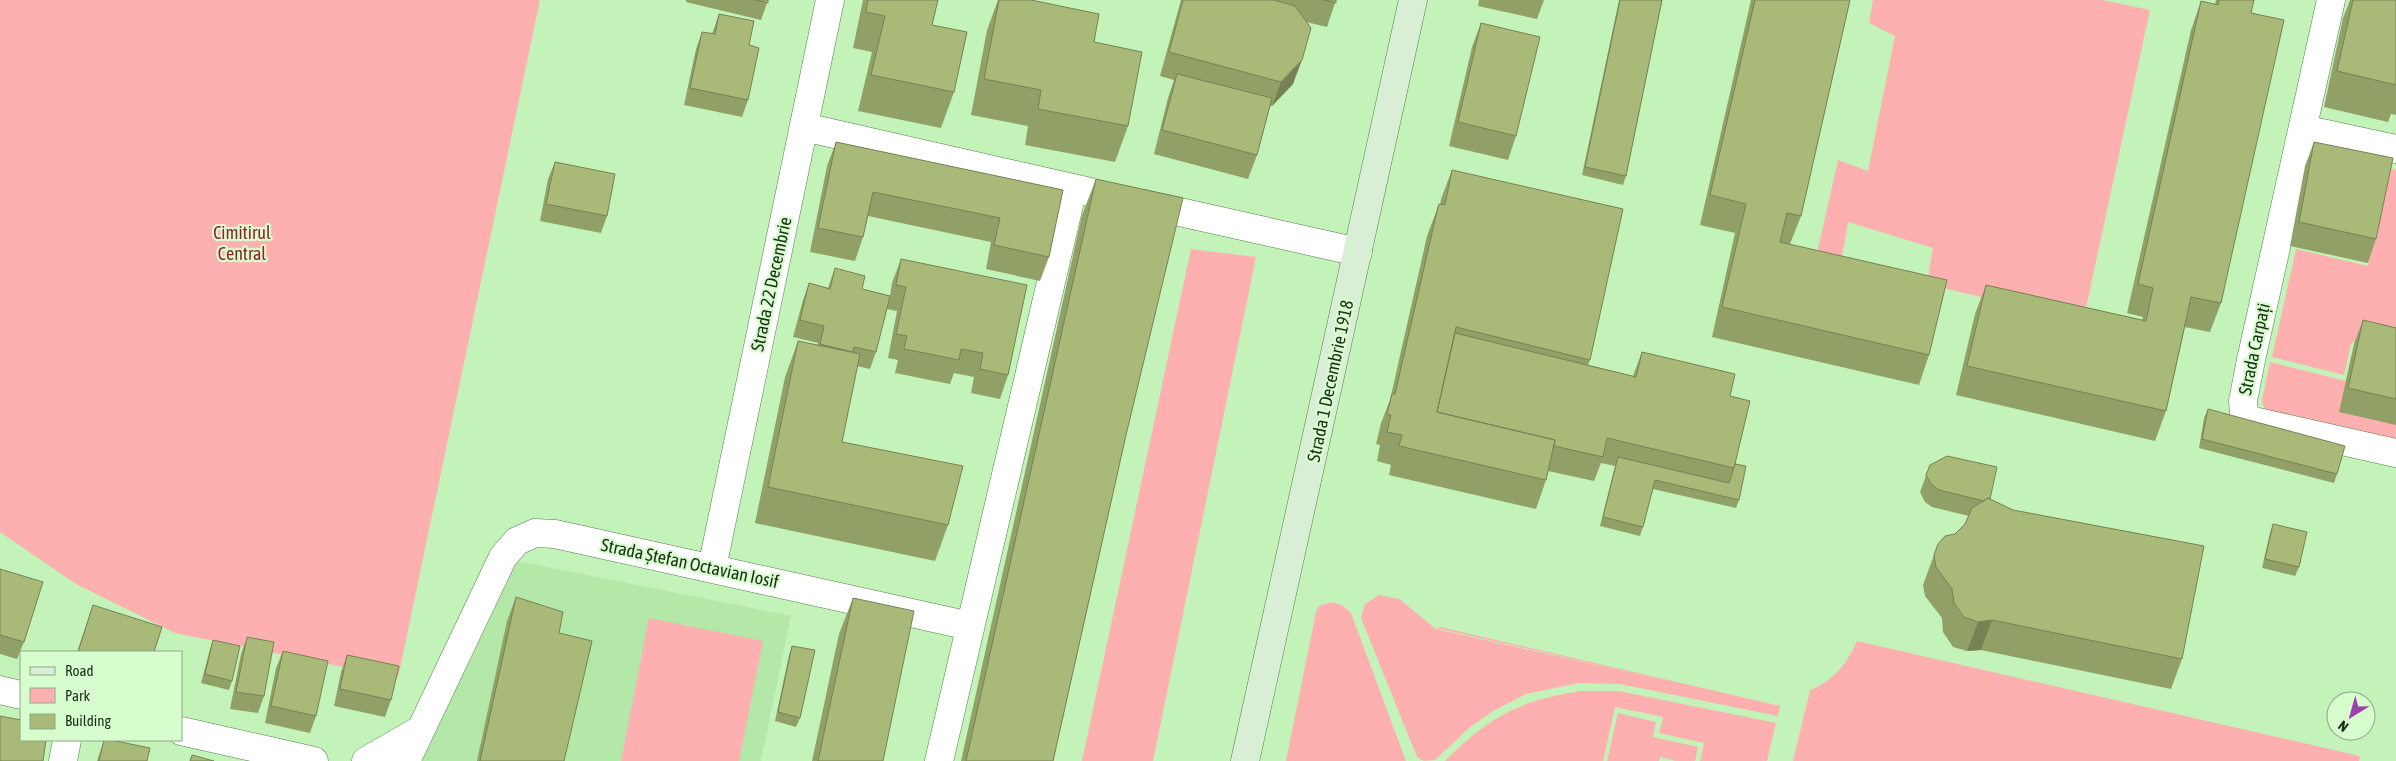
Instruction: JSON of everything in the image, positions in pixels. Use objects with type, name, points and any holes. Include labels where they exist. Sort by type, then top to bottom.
[{"type":"main road","name":"Strada 1 Decembrie 1918","points":[[1246,761],[1413,0]]},
{"type":"street","name":"Strada 22 Decembrie","points":[[712,568],[830,0]]},
{"type":"street","name":"Strada Carpați","points":[[2331,0],[2251,360],[2243,401],[2244,415],[2253,421],[2396,453]]},
{"type":"street","points":[[804,127],[1358,252]]},
{"type":"street","points":[[2302,129],[2396,149]]},
{"type":"street","points":[[939,761],[1073,188]]},
{"type":"street","name":"Strada Ștefan Octavian Iosif","points":[[406,761],[503,557],[517,541],[535,533],[555,534],[970,626]]},
{"type":"street","points":[[0,690],[20,695]]},
{"type":"street","points":[[366,761],[420,730]]},
{"type":"street","points":[[182,731],[314,761]]},
{"type":"street","points":[[63,761],[67,741]]},
{"type":"shaded area","points":[[513,560],[791,616],[761,761],[422,761]]},
{"type":"green space","name":"Cimitirul Central","points":[[0,0],[540,0],[398,678],[175,633],[76,584],[0,532]]},
{"type":"green space","points":[[1873,0],[2102,0],[2150,10],[2083,322],[1927,284],[1933,248],[1848,222],[1841,263],[1816,258],[1838,160],[1868,171],[1895,36],[1869,23]]},
{"type":"green space","points":[[2391,169],[2396,170],[2396,350],[2355,341],[2351,344],[2344,375],[2272,357],[2296,249],[2368,266]]},
{"type":"green space","points":[[1191,249],[1256,257],[1153,761],[1082,761]]},
{"type":"green space","points":[[2270,362],[2346,381],[2396,425],[2396,444],[2265,411],[2262,401]]},
{"type":"green space","points":[[1379,595],[1399,599],[1436,629],[1677,683],[1436,628],[1440,627],[1780,706],[1778,716],[1620,684],[1579,683],[1526,694],[1493,711],[1469,728],[1435,760],[1424,761],[1417,757],[1361,618],[1365,604]]},
{"type":"green space","points":[[1331,602],[1342,605],[1351,613],[1406,761],[1286,761],[1316,612],[1319,606]]},
{"type":"green space","points":[[649,618],[763,641],[739,761],[621,761]]},
{"type":"green space","points":[[1857,641],[2360,756],[2359,761],[1793,761],[1810,690],[1833,677],[1844,664]]},
{"type":"green space","points":[[1580,691],[1619,691],[1776,723],[1767,761],[1700,761],[1704,743],[1659,733],[1663,717],[1615,707],[1603,761],[1445,761],[1476,733],[1506,713],[1539,700]]},
{"type":"green space","points":[[1618,713],[1656,722],[1653,737],[1698,747],[1695,761],[1676,761],[1660,757],[1659,761],[1607,761]]},
{"type":"building","points":[[755,0],[768,0],[768,3]]},
{"type":"building","points":[[868,0],[938,0],[932,25],[967,32],[954,92],[871,75],[885,16],[866,12]]},
{"type":"building","points":[[999,0],[1031,0],[1099,14],[1094,42],[1142,52],[1128,126],[1038,109],[1041,90],[984,79]]},
{"type":"building","points":[[1183,0],[1274,0],[1295,6],[1311,28],[1302,60],[1281,82],[1169,52]]},
{"type":"building","points":[[1324,0],[1336,0],[1336,3]]},
{"type":"building","points":[[1620,0],[1662,0],[1626,176],[1585,167]]},
{"type":"building","points":[[1755,0],[1850,0],[1801,216],[1787,213],[1780,242],[1947,280],[1929,355],[1722,307],[1746,204],[1710,195]]},
{"type":"building","points":[[2219,0],[2254,0],[2251,13],[2284,20],[2221,303],[2191,297],[2166,411],[1967,366],[1986,285],[2146,321],[2153,288],[2138,284],[2201,1],[2218,5]]},
{"type":"building","points":[[2353,0],[2396,0],[2396,85],[2337,71]]},
{"type":"building","points":[[719,14],[754,21],[749,45],[759,48],[748,100],[690,88],[702,32],[715,34]]},
{"type":"building","points":[[1481,23],[1540,37],[1516,136],[1458,122]]},
{"type":"building","points":[[1177,74],[1272,98],[1257,155],[1162,130]]},
{"type":"building","points":[[836,142],[1063,190],[1049,257],[994,245],[1000,218],[873,192],[863,237],[818,228]]},
{"type":"building","points":[[2314,142],[2393,158],[2376,239],[2299,222]]},
{"type":"building","points":[[555,162],[615,174],[607,216],[546,204]]},
{"type":"building","points":[[1452,170],[1623,209],[1590,360],[1456,327],[1437,412],[1555,440],[1546,480],[1399,446],[1402,435],[1387,432],[1391,415],[1387,414],[1392,394],[1395,394],[1438,207],[1439,204],[1445,205]]},
{"type":"building","points":[[1096,179],[1183,198],[1126,435],[1053,761],[966,761]]},
{"type":"building","points":[[901,259],[1027,285],[1008,375],[980,369],[983,353],[961,349],[959,360],[904,349],[907,336],[896,334],[906,287],[896,285]]},
{"type":"building","points":[[835,268],[865,276],[862,289],[890,296],[876,352],[854,347],[853,352],[820,344],[824,326],[800,320],[809,283],[830,289]]},
{"type":"building","points":[[2363,320],[2396,328],[2396,399],[2348,388]]},
{"type":"building","points":[[1455,333],[1636,377],[1642,352],[1735,374],[1730,396],[1750,401],[1734,468],[1607,438],[1603,457],[1554,446],[1555,440],[1437,412]]},
{"type":"building","points":[[798,341],[860,354],[842,442],[963,466],[948,525],[768,487]]},
{"type":"building","points":[[2208,409],[2345,446],[2337,474],[2202,439]]},
{"type":"building","points":[[1947,456],[1997,467],[1990,499],[1988,498],[1984,501],[1939,490],[1932,485],[1926,475],[1930,465]]},
{"type":"building","points":[[1618,457],[1729,483],[1735,464],[1746,466],[1739,500],[1655,480],[1643,527],[1603,517]]},
{"type":"building","points":[[1988,498],[2013,510],[2204,546],[2182,659],[1992,620],[1978,622],[1964,617],[1954,603],[1952,589],[1936,567],[1934,555],[1938,544],[1945,536],[1955,534],[1965,524],[1972,508]]},
{"type":"building","points":[[2273,524],[2307,532],[2299,567],[2265,559]]},
{"type":"building","points":[[0,569],[43,582],[24,642],[0,635]]},
{"type":"building","points":[[516,597],[563,612],[559,633],[592,641],[564,761],[480,761]]},
{"type":"building","points":[[853,598],[914,611],[883,761],[818,761]]},
{"type":"building","points":[[93,605],[162,627],[154,651],[78,651]]},
{"type":"building","points":[[247,637],[274,642],[264,696],[236,692]]},
{"type":"building","points":[[213,640],[240,646],[232,681],[205,674]]},
{"type":"building","points":[[792,646],[815,650],[800,718],[778,712]]},
{"type":"building","points":[[283,651],[328,661],[316,716],[271,706]]},
{"type":"building","points":[[347,655],[399,666],[391,700],[340,689]]},
{"type":"building","points":[[0,716],[20,720],[20,741],[46,741],[43,761],[0,761]]},
{"type":"building","points":[[104,741],[116,741],[150,748],[147,761],[99,761]]},
{"type":"building","points":[[192,755],[214,761],[190,761]]}]
